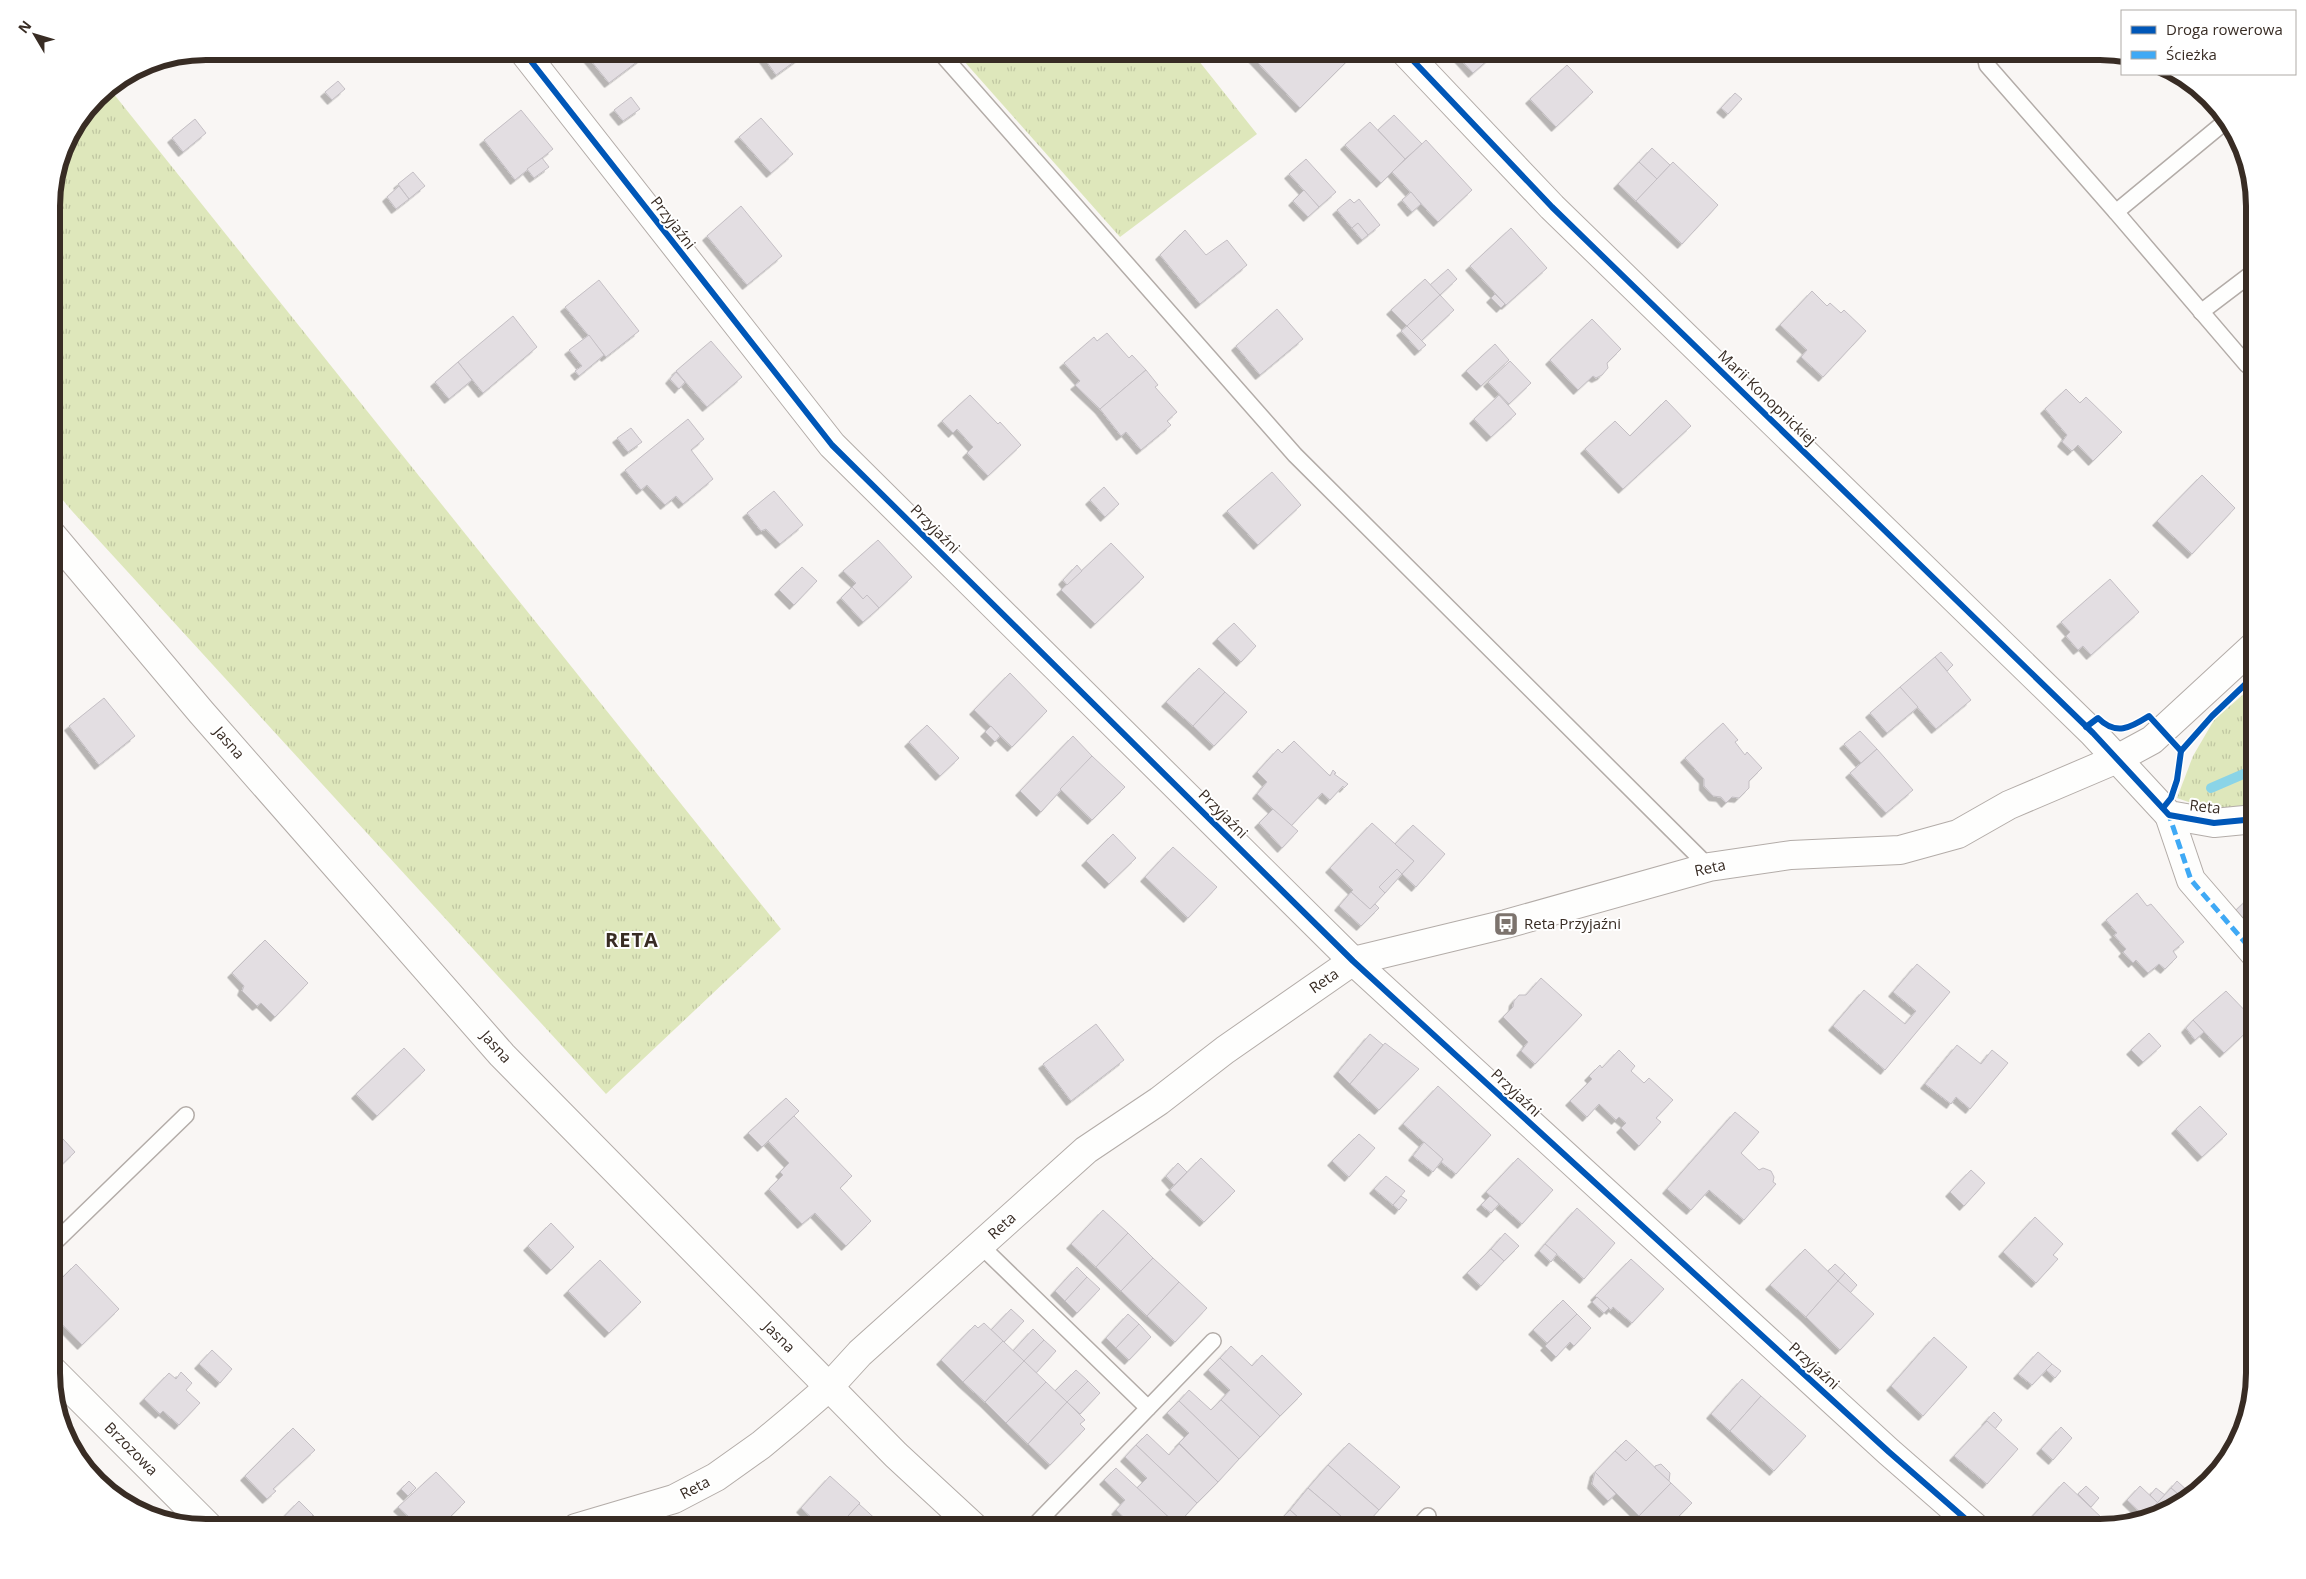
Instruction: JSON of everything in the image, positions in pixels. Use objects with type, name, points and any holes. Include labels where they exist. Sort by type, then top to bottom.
[{"type":"street","name":"Przyjaźni","points":[[530,60],[832,445],[1353,960],[1889,1452],[1966,1519]]},
{"type":"street","name":"Marii Konopnickiej","points":[[1413,60],[1552,207],[2117,758]]},
{"type":"street","name":"Jasna","points":[[60,545],[201,712],[502,1055],[828,1387],[896,1455],[965,1519]]},
{"type":"street","points":[[2117,758],[2152,740],[2246,653]]},
{"type":"street","name":"Reta","points":[[606,1519],[674,1499],[716,1476],[761,1446],[828,1387],[860,1353],[1086,1150],[1159,1101],[1226,1050],[1353,960],[1506,924],[1709,867],[1791,855],[1900,850],[1958,834],[2009,804],[2117,758],[2169,815],[2214,823],[2246,820]]},
{"type":"street","points":[[2169,815],[2191,880],[2246,944]]},
{"type":"street","name":"Brzozowa","points":[[60,1378],[201,1519]]},
{"type":"lane","points":[[947,60],[1295,455],[1709,867]]},
{"type":"lane","points":[[1986,60],[1987,65],[2246,364]]},
{"type":"lane","points":[[2116,212],[2221,124]]},
{"type":"lane","points":[[2201,312],[2246,278]]},
{"type":"lane","points":[[60,1237],[186,1115]]},
{"type":"lane","points":[[980,1245],[1148,1408]]},
{"type":"lane","points":[[1041,1519],[1213,1341]]},
{"type":"lane","points":[[1425,1519],[1428,1516]]},
{"type":"green space","points":[[963,60],[1198,60],[1257,134],[1120,237]]},
{"type":"green space","points":[[113,93],[781,929],[606,1094],[60,497],[60,196],[65,168],[71,150],[96,110]]},
{"type":"green space","points":[[2246,692],[2246,812],[2223,814],[2177,798],[2193,756],[2214,720]]},
{"type":"building","points":[[590,60],[639,60],[609,83]]},
{"type":"building","points":[[765,60],[797,60],[776,75]]},
{"type":"building","points":[[1255,60],[1348,60],[1300,108]]},
{"type":"building","points":[[1461,60],[1488,60],[1473,73]]},
{"type":"building","points":[[1567,65],[1593,92],[1556,127],[1530,99]]},
{"type":"building","points":[[338,81],[345,89],[332,100],[325,92]]},
{"type":"building","points":[[1735,93],[1742,99],[1728,114],[1721,108]]},
{"type":"building","points":[[631,97],[640,109],[623,121],[614,110]]},
{"type":"building","points":[[521,110],[553,149],[515,180],[484,140]]},
{"type":"building","points":[[1394,115],[1422,144],[1405,159],[1378,130]]},
{"type":"building","points":[[761,118],[793,154],[771,173],[739,137]]},
{"type":"building","points":[[195,119],[206,133],[183,152],[172,138]]},
{"type":"building","points":[[1370,122],[1405,159],[1381,183],[1345,145]]},
{"type":"building","points":[[1426,140],[1472,190],[1438,222],[1392,172]]},
{"type":"building","points":[[1652,148],[1670,165],[1657,179],[1639,162]]},
{"type":"building","points":[[542,158],[549,167],[534,178],[527,169]]},
{"type":"building","points":[[1306,159],[1336,192],[1319,207],[1289,174]]},
{"type":"building","points":[[1639,162],[1657,179],[1636,201],[1618,184]]},
{"type":"building","points":[[1673,162],[1718,205],[1682,244],[1636,201]]},
{"type":"building","points":[[413,172],[425,186],[409,199],[398,184]]},
{"type":"building","points":[[399,186],[409,199],[396,209],[387,197]]},
{"type":"building","points":[[1304,190],[1319,207],[1308,217],[1293,201]]},
{"type":"building","points":[[1411,192],[1421,204],[1412,212],[1402,200]]},
{"type":"building","points":[[1350,199],[1354,203],[1359,199],[1380,225],[1368,235],[1358,223],[1352,228],[1337,210]]},
{"type":"building","points":[[741,206],[782,256],[747,285],[707,236]]},
{"type":"building","points":[[1358,223],[1368,235],[1362,240],[1352,228]]},
{"type":"building","points":[[1511,228],[1547,268],[1506,305],[1470,266]]},
{"type":"building","points":[[1185,230],[1206,255],[1227,240],[1247,265],[1200,304],[1160,255]]},
{"type":"building","points":[[1448,269],[1457,279],[1440,295],[1430,285]]},
{"type":"building","points":[[1425,279],[1440,295],[1407,326],[1391,310]]},
{"type":"building","points":[[599,280],[639,331],[606,357],[565,307]]},
{"type":"building","points":[[1812,291],[1827,306],[1830,303],[1841,313],[1844,310],[1866,331],[1823,377],[1801,357],[1807,350],[1780,325]]},
{"type":"building","points":[[1495,294],[1505,304],[1501,308],[1491,298]]},
{"type":"building","points":[[1440,295],[1454,310],[1421,341],[1407,326]]},
{"type":"building","points":[[1277,309],[1303,339],[1260,375],[1236,346]]},
{"type":"building","points":[[513,316],[537,347],[483,393],[458,362]]},
{"type":"building","points":[[1592,319],[1621,349],[1607,363],[1608,368],[1602,375],[1596,378],[1593,376],[1578,390],[1550,360]]},
{"type":"building","points":[[1407,326],[1426,345],[1419,351],[1401,331]]},
{"type":"building","points":[[1107,333],[1129,358],[1132,355],[1146,370],[1100,409],[1075,385],[1080,381],[1064,363],[1094,337],[1097,341]]},
{"type":"building","points":[[589,335],[604,355],[579,376],[575,371],[582,366],[569,350]]},
{"type":"building","points":[[711,341],[742,377],[707,407],[676,371]]},
{"type":"building","points":[[1495,344],[1509,360],[1481,386],[1466,371]]},
{"type":"building","points":[[1510,361],[1531,383],[1509,404],[1488,382]]},
{"type":"building","points":[[458,362],[472,380],[449,399],[435,382]]},
{"type":"building","points":[[1146,370],[1158,385],[1155,387],[1177,412],[1167,421],[1171,425],[1141,450],[1126,432],[1121,436],[1100,409]]},
{"type":"building","points":[[676,372],[685,382],[679,389],[670,379]]},
{"type":"building","points":[[2066,389],[2080,403],[2086,397],[2122,432],[2093,461],[2078,445],[2072,451],[2062,442],[2067,435],[2045,409]]},
{"type":"building","points":[[970,395],[998,424],[1000,422],[1021,445],[988,476],[967,453],[973,447],[957,429],[953,433],[942,421]]},
{"type":"building","points":[[1499,395],[1516,414],[1491,437],[1474,419]]},
{"type":"building","points":[[1666,400],[1691,426],[1623,489],[1585,449],[1615,421],[1630,436]]},
{"type":"building","points":[[688,419],[704,439],[691,450],[713,479],[683,504],[676,496],[665,505],[647,485],[641,490],[625,470]]},
{"type":"building","points":[[631,428],[642,442],[628,452],[617,438]]},
{"type":"building","points":[[1272,472],[1301,505],[1258,545],[1227,511]]},
{"type":"building","points":[[2202,475],[2235,508],[2192,554],[2157,521]]},
{"type":"building","points":[[1104,487],[1119,504],[1105,517],[1090,500]]},
{"type":"building","points":[[774,491],[803,525],[780,544],[766,529],[761,531],[747,513]]},
{"type":"building","points":[[878,540],[912,577],[879,608],[867,595],[863,599],[852,587],[856,583],[843,571]]},
{"type":"building","points":[[1111,543],[1144,577],[1095,624],[1061,590]]},
{"type":"building","points":[[1077,565],[1082,571],[1067,585],[1063,580]]},
{"type":"building","points":[[802,567],[817,581],[794,605],[779,590]]},
{"type":"building","points":[[2110,579],[2139,612],[2091,655],[2083,646],[2078,650],[2066,636],[2070,632],[2061,622]]},
{"type":"building","points":[[852,587],[863,599],[867,595],[879,608],[863,622],[841,598]]},
{"type":"building","points":[[1234,623],[1256,646],[1241,662],[1217,639]]},
{"type":"building","points":[[1941,652],[1953,665],[1947,671],[1935,657]]},
{"type":"building","points":[[1935,657],[1971,700],[1936,729],[1900,687]]},
{"type":"building","points":[[1199,668],[1225,692],[1193,726],[1166,702]]},
{"type":"building","points":[[1010,673],[1047,711],[1012,747],[974,710]]},
{"type":"building","points":[[1900,687],[1918,707],[1887,733],[1870,713]]},
{"type":"building","points":[[1225,692],[1247,712],[1214,746],[1193,726]]},
{"type":"building","points":[[104,698],[135,736],[99,765],[69,726]]},
{"type":"building","points":[[1723,723],[1738,740],[1735,742],[1745,755],[1747,752],[1762,768],[1749,781],[1749,788],[1739,798],[1732,797],[1726,803],[1721,797],[1713,796],[1704,786],[1704,779],[1685,758]]},
{"type":"building","points":[[927,725],[959,758],[940,776],[909,742]]},
{"type":"building","points":[[991,726],[1000,736],[995,742],[985,732]]},
{"type":"building","points":[[1860,731],[1877,749],[1861,763],[1844,744]]},
{"type":"building","points":[[1073,736],[1092,756],[1041,812],[1020,791]]},
{"type":"building","points":[[1294,741],[1330,776],[1333,770],[1336,773],[1334,774],[1348,784],[1344,788],[1343,786],[1330,800],[1322,793],[1291,826],[1257,794],[1267,782],[1257,772],[1278,749],[1282,753]]},
{"type":"building","points":[[1877,749],[1913,790],[1886,813],[1850,773]]},
{"type":"building","points":[[1092,756],[1125,787],[1092,820],[1060,789]]},
{"type":"building","points":[[1273,809],[1298,831],[1282,848],[1259,823]]},
{"type":"building","points":[[1372,823],[1414,861],[1402,874],[1397,869],[1379,887],[1385,893],[1370,909],[1351,892],[1353,890],[1330,868]]},
{"type":"building","points":[[1413,825],[1445,854],[1416,887],[1402,874],[1414,861],[1395,844]]},
{"type":"building","points":[[1113,834],[1136,858],[1109,884],[1086,861]]},
{"type":"building","points":[[1173,847],[1217,887],[1188,918],[1145,877]]},
{"type":"building","points":[[1397,869],[1402,874],[1385,893],[1379,887]]},
{"type":"building","points":[[1351,892],[1370,909],[1375,904],[1379,908],[1361,926],[1339,906]]},
{"type":"building","points":[[2137,893],[2147,906],[2151,904],[2184,942],[2173,951],[2177,957],[2165,969],[2159,964],[2148,973],[2136,960],[2133,963],[2123,952],[2126,949],[2114,935],[2117,933],[2106,920]]},
{"type":"building","points":[[2246,901],[2246,924],[2234,912]]},
{"type":"building","points":[[265,940],[308,983],[275,1017],[261,1003],[257,1006],[242,991],[244,986],[232,973]]},
{"type":"building","points":[[1917,964],[1950,992],[1885,1070],[1833,1026],[1864,990],[1905,1024],[1916,1011],[1893,992]]},
{"type":"building","points":[[1541,978],[1582,1015],[1535,1064],[1521,1051],[1528,1042],[1503,1017],[1513,1007],[1514,1001],[1519,995],[1526,995]]},
{"type":"building","points":[[2226,991],[2246,1012],[2246,1032],[2224,1053],[2193,1020]]},
{"type":"building","points":[[2193,1020],[2204,1032],[2195,1040],[2186,1028]]},
{"type":"building","points":[[1096,1024],[1124,1060],[1071,1101],[1043,1064]]},
{"type":"building","points":[[2149,1033],[2161,1046],[2143,1062],[2131,1050]]},
{"type":"building","points":[[1370,1034],[1383,1045],[1350,1084],[1338,1072]]},
{"type":"building","points":[[1385,1043],[1419,1069],[1379,1110],[1350,1084]]},
{"type":"building","points":[[1957,1045],[1981,1064],[1992,1050],[2008,1063],[1970,1109],[1956,1097],[1951,1104],[1925,1084]]},
{"type":"building","points":[[404,1048],[425,1070],[377,1116],[356,1094]]},
{"type":"building","points":[[1619,1050],[1635,1066],[1631,1071],[1644,1083],[1649,1078],[1673,1100],[1656,1118],[1661,1122],[1639,1146],[1621,1128],[1626,1123],[1619,1117],[1616,1120],[1599,1104],[1587,1117],[1570,1101],[1592,1079],[1589,1076],[1600,1065],[1602,1068]]},
{"type":"building","points":[[1438,1086],[1491,1135],[1456,1174],[1441,1162],[1443,1159],[1403,1124]]},
{"type":"building","points":[[786,1098],[799,1111],[762,1147],[748,1133]]},
{"type":"building","points":[[2200,1106],[2227,1134],[2202,1157],[2176,1129]]},
{"type":"building","points":[[1735,1112],[1759,1132],[1741,1153],[1759,1170],[1763,1168],[1771,1171],[1774,1177],[1773,1182],[1776,1184],[1744,1220],[1709,1190],[1691,1210],[1667,1189]]},
{"type":"building","points":[[794,1116],[852,1176],[840,1188],[871,1221],[846,1246],[815,1213],[802,1224],[769,1189],[783,1175],[780,1172],[789,1163],[768,1141]]},
{"type":"building","points":[[1359,1134],[1375,1148],[1349,1177],[1332,1161]]},
{"type":"building","points":[[60,1136],[75,1152],[60,1166]]},
{"type":"building","points":[[1424,1142],[1443,1159],[1433,1172],[1413,1156]]},
{"type":"building","points":[[1201,1158],[1235,1191],[1204,1222],[1170,1190]]},
{"type":"building","points":[[1518,1158],[1553,1190],[1522,1224],[1486,1192]]},
{"type":"building","points":[[1178,1163],[1187,1172],[1174,1185],[1166,1176]]},
{"type":"building","points":[[1971,1170],[1985,1183],[1964,1206],[1950,1192]]},
{"type":"building","points":[[1386,1176],[1405,1191],[1393,1205],[1374,1189]]},
{"type":"building","points":[[1401,1196],[1407,1200],[1399,1210],[1393,1205]]},
{"type":"building","points":[[1490,1196],[1499,1204],[1491,1213],[1481,1205]]},
{"type":"building","points":[[1577,1208],[1615,1243],[1584,1279],[1545,1244]]},
{"type":"building","points":[[1103,1210],[1128,1233],[1096,1267],[1071,1244]]},
{"type":"building","points":[[2035,1217],[2063,1244],[2053,1255],[2058,1259],[2036,1283],[2003,1252]]},
{"type":"building","points":[[551,1223],[574,1247],[551,1270],[528,1246]]},
{"type":"building","points":[[1128,1233],[1153,1258],[1121,1291],[1096,1267]]},
{"type":"building","points":[[1505,1233],[1519,1246],[1504,1261],[1491,1249]]},
{"type":"building","points":[[1545,1244],[1557,1254],[1551,1262],[1539,1251]]},
{"type":"building","points":[[1491,1249],[1504,1261],[1481,1286],[1467,1273]]},
{"type":"building","points":[[1805,1249],[1838,1281],[1806,1317],[1770,1285]]},
{"type":"building","points":[[1153,1258],[1179,1282],[1147,1316],[1121,1291]]},
{"type":"building","points":[[1631,1259],[1664,1289],[1632,1323],[1613,1307],[1611,1310],[1595,1296]]},
{"type":"building","points":[[600,1260],[641,1302],[609,1333],[568,1291]]},
{"type":"building","points":[[76,1264],[119,1309],[82,1345],[60,1322],[60,1280]]},
{"type":"building","points":[[1835,1264],[1845,1273],[1838,1281],[1828,1271]]},
{"type":"building","points":[[1077,1267],[1087,1277],[1065,1301],[1055,1291]]},
{"type":"building","points":[[1845,1273],[1857,1285],[1850,1293],[1838,1281]]},
{"type":"building","points":[[1087,1277],[1100,1289],[1077,1313],[1065,1301]]},
{"type":"building","points":[[1838,1281],[1874,1314],[1840,1350],[1806,1317]]},
{"type":"building","points":[[1179,1282],[1207,1308],[1175,1342],[1147,1316]]},
{"type":"building","points":[[1597,1297],[1609,1308],[1604,1313],[1592,1302]]},
{"type":"building","points":[[1563,1300],[1577,1314],[1547,1343],[1533,1330]]},
{"type":"building","points":[[1011,1309],[1024,1321],[1004,1342],[991,1330]]},
{"type":"building","points":[[1128,1314],[1139,1324],[1116,1348],[1106,1338]]},
{"type":"building","points":[[1577,1314],[1591,1328],[1574,1346],[1570,1342],[1556,1357],[1545,1346]]},
{"type":"building","points":[[984,1323],[1003,1341],[963,1382],[941,1360],[975,1325],[978,1328]]},
{"type":"building","points":[[1139,1324],[1151,1337],[1129,1360],[1116,1348]]},
{"type":"building","points":[[1033,1329],[1044,1340],[1024,1361],[1013,1351]]},
{"type":"building","points":[[1934,1337],[1967,1367],[1923,1416],[1891,1386]]},
{"type":"building","points":[[1044,1340],[1056,1351],[1036,1373],[1024,1361]]},
{"type":"building","points":[[1003,1341],[1024,1361],[985,1402],[963,1382]]},
{"type":"building","points":[[1231,1346],[1252,1366],[1262,1355],[1302,1394],[1280,1416],[1220,1358]]},
{"type":"building","points":[[212,1350],[232,1369],[220,1383],[199,1364]]},
{"type":"building","points":[[2038,1352],[2052,1364],[2032,1385],[2018,1374]]},
{"type":"building","points":[[1220,1358],[1280,1416],[1260,1437],[1221,1400],[1230,1390],[1208,1370]]},
{"type":"building","points":[[1024,1361],[1046,1382],[1006,1423],[985,1402]]},
{"type":"building","points":[[2052,1364],[2061,1371],[2055,1378],[2046,1370]]},
{"type":"building","points":[[1076,1370],[1088,1381],[1067,1402],[1055,1391]]},
{"type":"building","points":[[181,1372],[192,1383],[186,1390],[200,1403],[179,1425],[163,1411],[160,1414],[144,1399],[169,1373],[176,1379]]},
{"type":"building","points":[[1742,1379],[1761,1396],[1730,1431],[1711,1414]]},
{"type":"building","points":[[1088,1381],[1100,1393],[1080,1414],[1067,1402]]},
{"type":"building","points":[[1046,1382],[1067,1402],[1028,1444],[1006,1423]]},
{"type":"building","points":[[1189,1390],[1211,1410],[1221,1400],[1260,1437],[1239,1459],[1179,1401]]},
{"type":"building","points":[[1761,1396],[1806,1436],[1774,1471],[1730,1431]]},
{"type":"building","points":[[1179,1401],[1239,1459],[1218,1482],[1179,1443],[1189,1433],[1167,1413]]},
{"type":"building","points":[[1067,1402],[1085,1420],[1080,1424],[1085,1429],[1050,1465],[1028,1444]]},
{"type":"building","points":[[1994,1412],[2002,1420],[1995,1429],[1986,1421]]},
{"type":"building","points":[[1987,1421],[2018,1449],[1987,1484],[1954,1456]]},
{"type":"building","points":[[2061,1427],[2072,1438],[2053,1460],[2041,1449]]},
{"type":"building","points":[[293,1428],[315,1450],[273,1489],[276,1491],[267,1499],[245,1476]]},
{"type":"building","points":[[1147,1434],[1169,1455],[1179,1444],[1218,1482],[1197,1503],[1136,1445]]},
{"type":"building","points":[[1626,1440],[1637,1450],[1626,1461],[1615,1451]]},
{"type":"building","points":[[1349,1443],[1400,1487],[1379,1510],[1328,1465]]},
{"type":"building","points":[[1136,1445],[1197,1503],[1182,1519],[1171,1519],[1137,1488],[1147,1478],[1125,1457]]},
{"type":"building","points":[[1637,1450],[1671,1483],[1639,1516],[1595,1472],[1615,1451],[1626,1461]]},
{"type":"building","points":[[1661,1464],[1670,1473],[1669,1481],[1655,1468],[1655,1466]]},
{"type":"building","points":[[1328,1465],[1379,1510],[1371,1519],[1344,1519],[1308,1488]]},
{"type":"building","points":[[1116,1468],[1171,1519],[1126,1519],[1116,1510],[1125,1500],[1104,1480]]},
{"type":"building","points":[[436,1472],[465,1502],[448,1519],[411,1519],[398,1507]]},
{"type":"building","points":[[1595,1472],[1616,1494],[1608,1501],[1592,1484]]},
{"type":"building","points":[[830,1476],[860,1503],[845,1519],[813,1519],[801,1508]]},
{"type":"building","points":[[409,1481],[416,1488],[408,1496],[401,1489]]},
{"type":"building","points":[[2177,1481],[2187,1490],[2179,1495],[2171,1488]]},
{"type":"building","points":[[2064,1482],[2103,1519],[2100,1519],[2030,1519]]},
{"type":"building","points":[[1671,1483],[1692,1503],[1676,1519],[1642,1519],[1639,1516]]},
{"type":"building","points":[[2086,1486],[2099,1498],[2091,1507],[2078,1494]]},
{"type":"building","points":[[2140,1486],[2158,1503],[2151,1510],[2141,1513],[2127,1500]]},
{"type":"building","points":[[1308,1488],[1344,1519],[1300,1519],[1290,1510]]},
{"type":"building","points":[[2156,1488],[2165,1495],[2158,1503],[2150,1495]]},
{"type":"building","points":[[2171,1488],[2179,1495],[2156,1508],[2151,1510]]},
{"type":"building","points":[[299,1501],[313,1515],[309,1519],[282,1519]]},
{"type":"building","points":[[859,1504],[876,1519],[845,1519]]},
{"type":"building","points":[[1290,1510],[1300,1519],[1281,1519]]},
{"type":"building","points":[[313,1515],[317,1519],[309,1519]]},
{"type":"waterway","points":[[2211,788],[2246,773]]},
{"type":"marked path","points":[[2173,816],[2169,815],[2191,880],[2246,944]]},
{"type":"cycle path","points":[[530,60],[832,445],[1353,961],[1889,1452],[1966,1519]]},
{"type":"cycle path","points":[[1413,60],[1552,207],[2093,733],[2169,815],[2214,823],[2246,820]]},
{"type":"cycle path","points":[[2163,808],[2171,798],[2177,780],[2181,751],[2212,716],[2246,684]]},
{"type":"cycle path","points":[[2086,727],[2098,718],[2111,727],[2129,727],[2149,716],[2181,751]]},
{"type":"place","name":"Reta Przyjaźni","points":[[1506,924]]},
{"type":"district","name":"RETA","points":[[632,940]]}]
